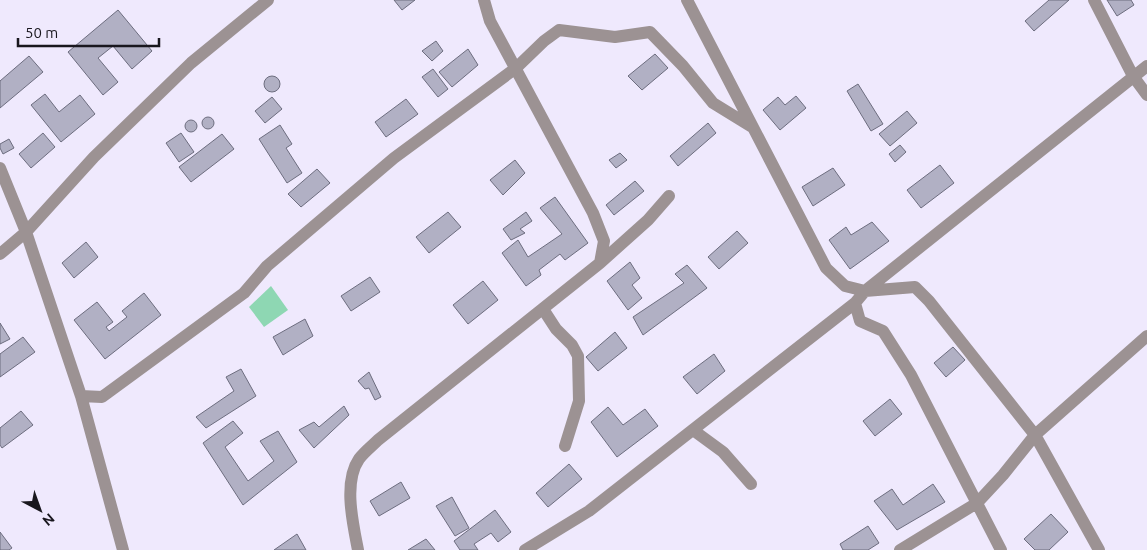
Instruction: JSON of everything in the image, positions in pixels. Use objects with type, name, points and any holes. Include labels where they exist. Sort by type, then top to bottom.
[{"type":"street","points":[[0,254],[26,232],[101,150],[191,63],[268,0]]},
{"type":"street","points":[[484,0],[490,20],[593,213],[604,241],[600,263]]},
{"type":"street","points":[[687,0],[826,268],[845,286],[865,291],[915,287],[930,301],[1034,435],[1100,550]]},
{"type":"street","points":[[1094,0],[1133,76],[1147,95]]},
{"type":"street","points":[[81,396],[102,397],[244,293],[267,266],[394,158],[516,68],[544,41],[559,30],[616,37],[650,32],[683,66],[713,103],[752,127]]},
{"type":"street","points":[[525,550],[589,511],[855,303],[865,291],[1147,66]]},
{"type":"street","points":[[0,168],[26,232],[81,396],[123,550]]},
{"type":"street","points":[[358,550],[352,521],[350,486],[358,460],[378,440],[600,263],[648,220],[668,196]]},
{"type":"street","points":[[855,303],[860,321],[883,330],[911,376],[1001,550]]},
{"type":"street","points":[[543,309],[556,329],[572,345],[578,356],[579,401],[565,446]]},
{"type":"street","points":[[900,550],[977,503],[1034,435],[1147,336]]},
{"type":"street","points":[[693,430],[723,452],[751,484]]},
{"type":"green space","points":[[271,286],[288,310],[264,327],[249,307]]},
{"type":"building","points":[[394,0],[415,0],[402,10]]},
{"type":"building","points":[[1049,0],[1069,0],[1034,31],[1025,21]]},
{"type":"building","points":[[1107,0],[1131,0],[1134,5],[1117,16]]},
{"type":"building","points":[[118,10],[152,51],[132,69],[113,46],[98,58],[118,82],[103,95],[68,52]]},
{"type":"building","points":[[436,41],[443,51],[432,61],[422,51]]},
{"type":"building","points":[[468,49],[478,65],[452,87],[439,72]]},
{"type":"building","points":[[655,54],[668,68],[642,90],[628,76]]},
{"type":"building","points":[[29,56],[43,72],[0,108],[0,81]]},
{"type":"building","points":[[433,69],[448,89],[438,97],[422,77]]},
{"type":"building","points":[[272,76],[278,78],[280,84],[278,90],[272,92],[266,90],[264,84],[266,78]]},
{"type":"building","points":[[858,84],[883,124],[871,131],[847,91]]},
{"type":"building","points":[[45,94],[59,112],[80,95],[95,114],[61,142],[31,105]]},
{"type":"building","points":[[796,96],[806,108],[780,130],[763,110],[778,97],[785,105]]},
{"type":"building","points":[[272,97],[282,109],[265,123],[255,111]]},
{"type":"building","points":[[406,99],[418,114],[386,137],[375,122]]},
{"type":"building","points":[[907,111],[917,123],[890,146],[879,134]]},
{"type":"building","points":[[206,117],[210,117],[214,123],[210,129],[206,129],[202,125],[202,121]]},
{"type":"building","points":[[191,120],[197,126],[191,132],[185,126]]},
{"type":"building","points":[[708,123],[716,133],[678,166],[670,156]]},
{"type":"building","points":[[280,125],[292,144],[286,148],[302,173],[287,183],[259,139]]},
{"type":"building","points":[[43,133],[55,147],[31,168],[19,154]]},
{"type":"building","points":[[181,133],[194,152],[179,162],[166,143]]},
{"type":"building","points":[[222,134],[234,149],[191,182],[179,167]]},
{"type":"building","points":[[9,139],[14,148],[3,154],[0,144]]},
{"type":"building","points":[[900,145],[906,152],[895,162],[889,154]]},
{"type":"building","points":[[620,153],[627,160],[616,168],[609,160]]},
{"type":"building","points":[[515,160],[525,173],[503,195],[490,180]]},
{"type":"building","points":[[940,165],[954,183],[921,208],[907,190]]},
{"type":"building","points":[[833,168],[845,185],[813,206],[802,187]]},
{"type":"building","points":[[317,169],[330,183],[301,207],[288,194]]},
{"type":"building","points":[[635,181],[644,191],[614,215],[606,205]]},
{"type":"building","points":[[555,197],[588,243],[565,260],[560,254],[539,270],[541,275],[526,286],[502,253],[518,240],[528,257],[562,234],[540,208]]},
{"type":"building","points":[[448,212],[461,227],[429,253],[416,237]]},
{"type":"building","points":[[526,212],[532,221],[520,229],[525,233],[511,240],[503,229]]},
{"type":"building","points":[[872,222],[889,241],[850,269],[829,240],[846,227],[851,235]]},
{"type":"building","points":[[737,231],[748,243],[719,269],[708,257]]},
{"type":"building","points":[[86,242],[98,257],[74,278],[62,263]]},
{"type":"building","points":[[630,262],[640,278],[632,285],[642,298],[628,310],[607,281]]},
{"type":"building","points":[[687,265],[707,288],[643,335],[633,317],[684,283],[675,274]]},
{"type":"building","points":[[370,277],[380,292],[351,311],[341,296]]},
{"type":"building","points":[[483,281],[498,300],[468,324],[453,305]]},
{"type":"building","points":[[144,293],[161,315],[105,359],[74,320],[97,302],[113,322],[106,327],[109,331],[127,317],[122,311]]},
{"type":"building","points":[[305,319],[313,336],[283,355],[273,337]]},
{"type":"building","points":[[0,323],[10,339],[0,344]]},
{"type":"building","points":[[615,332],[627,348],[598,371],[586,357]]},
{"type":"building","points":[[23,337],[35,352],[0,377],[0,354]]},
{"type":"building","points":[[953,347],[965,360],[946,377],[934,363]]},
{"type":"building","points":[[714,354],[725,371],[697,394],[683,377]]},
{"type":"building","points":[[241,369],[256,396],[206,428],[196,417],[234,391],[226,377]]},
{"type":"building","points":[[369,372],[381,397],[375,400],[369,388],[365,389],[358,381]]},
{"type":"building","points":[[890,399],[902,414],[875,436],[863,421]]},
{"type":"building","points":[[344,406],[349,415],[314,448],[299,430],[314,422],[319,427]]},
{"type":"building","points":[[608,407],[623,425],[645,409],[658,426],[617,457],[591,422]]},
{"type":"building","points":[[21,411],[33,425],[2,448],[0,445],[0,428]]},
{"type":"building","points":[[233,421],[243,433],[225,447],[248,481],[274,461],[260,441],[278,431],[297,462],[243,505],[203,443]]},
{"type":"building","points":[[569,464],[582,479],[548,507],[536,493]]},
{"type":"building","points":[[401,482],[410,498],[379,516],[370,501]]},
{"type":"building","points":[[933,484],[945,502],[897,530],[874,501],[892,489],[903,505]]},
{"type":"building","points":[[452,497],[469,528],[455,536],[436,506]]},
{"type":"building","points":[[495,510],[511,532],[498,542],[491,533],[474,544],[478,550],[460,550],[454,541]]},
{"type":"building","points":[[1051,514],[1068,532],[1049,550],[1035,550],[1024,539]]},
{"type":"building","points":[[868,526],[879,543],[868,550],[843,550],[840,544]]},
{"type":"building","points":[[0,532],[12,548],[9,550],[0,550]]},
{"type":"building","points":[[297,534],[306,550],[274,550]]},
{"type":"building","points":[[426,539],[435,550],[408,550]]}]
